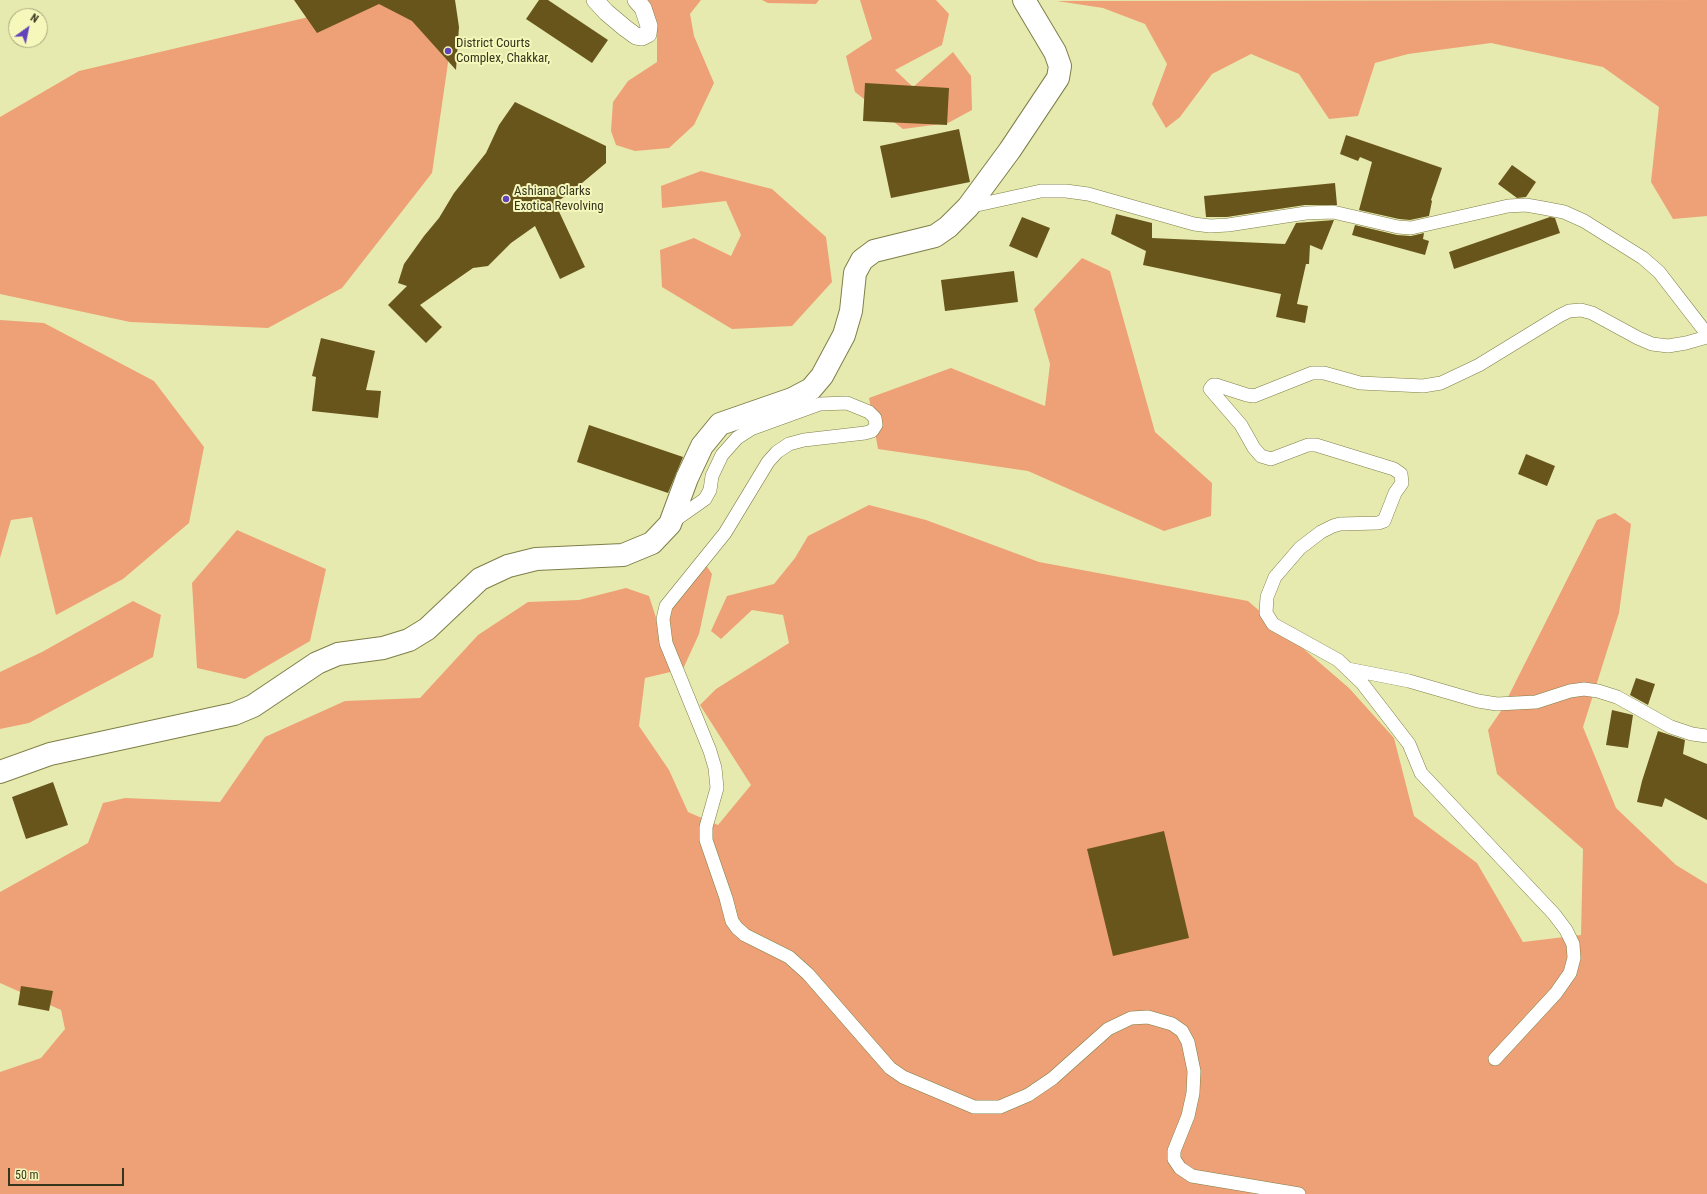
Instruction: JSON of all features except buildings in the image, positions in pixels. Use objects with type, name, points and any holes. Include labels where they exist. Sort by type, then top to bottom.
[{"type":"highway","points":[[0,772],[50,754],[234,714],[253,706],[317,662],[338,654],[383,648],[409,640],[428,629],[480,578],[508,566],[536,559],[623,555],[652,543],[670,524],[687,478],[702,446],[720,424],[792,399],[811,389],[822,376],[844,335],[851,311],[855,273],[862,260],[874,251],[935,236],[948,228],[968,207],[1010,150],[1058,78],[1060,66],[1055,52],[1024,0]]},
{"type":"street","points":[[595,0],[606,12],[625,28],[636,36],[642,37],[648,34],[649,26],[643,8],[636,0]]},
{"type":"street","points":[[968,207],[1041,191],[1066,191],[1088,194],[1194,224],[1210,226],[1228,225],[1306,213],[1333,212],[1411,228],[1508,206],[1526,205],[1564,212],[1584,221],[1643,258],[1659,272],[1707,334]]},
{"type":"street","points":[[1495,1060],[1556,993],[1570,973],[1574,958],[1574,944],[1554,914],[1421,773],[1409,744],[1362,684],[1348,669],[1326,653],[1273,624],[1266,613],[1267,597],[1275,578],[1288,560],[1300,548],[1321,532],[1340,524],[1378,523],[1384,521],[1395,493],[1402,483],[1401,474],[1394,469],[1316,445],[1308,445],[1271,459],[1261,456],[1254,448],[1241,425],[1211,391],[1211,386],[1216,385],[1254,396],[1312,373],[1324,374],[1360,383],[1423,386],[1441,383],[1479,365],[1569,311],[1581,310],[1592,313],[1652,344],[1668,346],[1686,344],[1707,337]]},
{"type":"street","points":[[670,524],[705,499],[710,490],[712,476],[722,455],[737,438],[751,429],[820,404],[847,403],[869,412],[875,418],[876,425],[872,431],[804,440],[789,444],[777,452],[768,462],[725,534],[666,606],[663,619],[666,643],[710,751],[715,768],[717,788],[706,827],[706,840],[726,898],[732,921],[737,928],[745,935],[789,957],[808,974],[890,1068],[903,1077],[974,1107],[1000,1107],[1028,1095],[1053,1078],[1108,1029],[1131,1018],[1148,1017],[1172,1024],[1182,1031],[1188,1042],[1194,1071],[1193,1093],[1188,1116],[1174,1151],[1174,1159],[1180,1168],[1192,1176],[1299,1194]]},
{"type":"street","points":[[1348,669],[1409,682],[1478,701],[1497,704],[1536,702],[1570,691],[1584,689],[1598,691],[1617,697],[1671,727],[1692,734],[1707,736]]},
{"type":"shaded area","points":[[381,0],[392,0],[449,56],[432,173],[342,288],[268,328],[130,322],[0,294],[0,117],[79,71]]},
{"type":"shaded area","points":[[638,0],[701,0],[690,14],[694,36],[714,83],[694,125],[669,148],[635,151],[616,145],[611,131],[613,102],[628,81],[657,62],[657,33]]},
{"type":"shaded area","points":[[762,0],[819,0],[816,4],[768,3]]},
{"type":"shaded area","points":[[860,0],[936,0],[949,14],[942,45],[895,70],[913,87],[953,52],[971,76],[972,110],[948,123],[903,129],[855,92],[846,56],[872,39]]},
{"type":"shaded area","points":[[1707,0],[1707,216],[1673,219],[1651,182],[1659,107],[1603,67],[1491,43],[1408,54],[1375,63],[1358,116],[1329,119],[1299,74],[1251,54],[1212,74],[1180,117],[1166,128],[1152,104],[1167,64],[1145,24],[1103,8],[1057,1]]},
{"type":"shaded area","points":[[701,171],[772,189],[826,237],[832,282],[792,326],[732,329],[662,287],[660,250],[694,238],[731,256],[741,235],[726,201],[662,208],[661,186]]},
{"type":"shaded area","points":[[1082,258],[1110,271],[1155,432],[1212,483],[1211,516],[1164,531],[1028,471],[878,449],[869,398],[951,368],[1045,406],[1050,364],[1034,309]]},
{"type":"shaded area","points":[[0,320],[44,323],[154,381],[204,447],[189,523],[123,579],[56,615],[32,517],[11,520],[0,558]]},
{"type":"shaded area","points":[[869,505],[926,520],[1039,562],[1248,601],[1349,688],[1394,738],[1414,816],[1477,863],[1523,942],[1581,935],[1583,849],[1497,774],[1488,730],[1501,711],[1597,520],[1615,513],[1631,524],[1619,613],[1583,727],[1616,808],[1676,865],[1707,884],[1707,1194],[0,1194],[0,1072],[41,1058],[65,1029],[61,1010],[0,983],[0,892],[88,843],[103,803],[125,798],[220,802],[265,737],[345,701],[420,698],[478,635],[528,602],[579,600],[626,588],[649,596],[661,633],[676,594],[706,565],[712,574],[699,634],[683,669],[645,678],[639,726],[669,770],[688,812],[718,825],[751,785],[700,705],[716,689],[789,643],[783,615],[752,610],[721,639],[711,631],[727,596],[774,584],[795,558],[808,536]]},
{"type":"shaded area","points":[[237,530],[326,569],[310,641],[245,679],[197,668],[192,583]]},
{"type":"shaded area","points":[[133,601],[161,615],[153,657],[29,723],[0,729],[0,672],[42,652]]},
{"type":"place","name":"District Courts Complex, Chakkar,","points":[[448,51]]},
{"type":"place","name":"Ashiana Clarks Exotica Revolving","points":[[506,199]]}]
